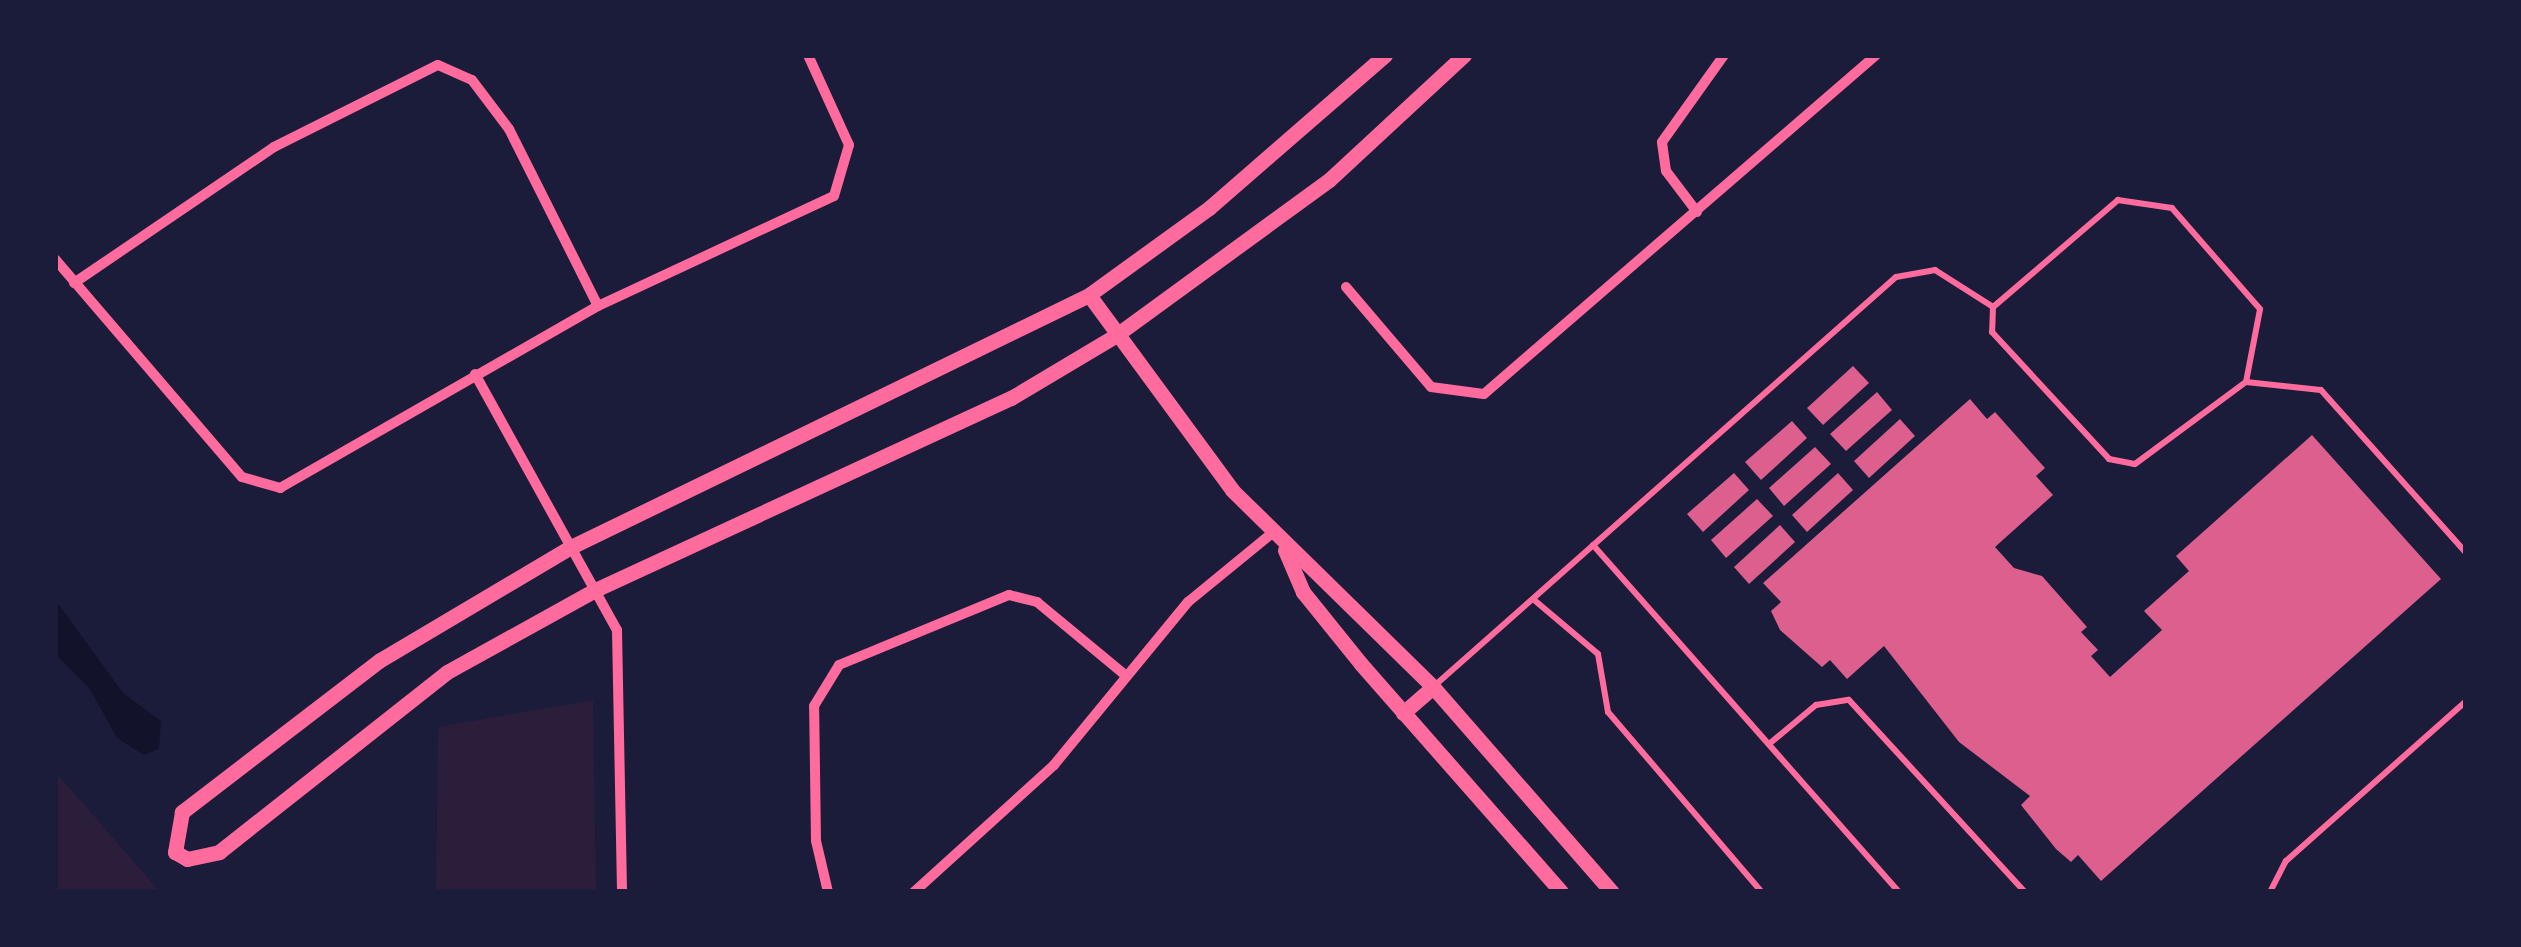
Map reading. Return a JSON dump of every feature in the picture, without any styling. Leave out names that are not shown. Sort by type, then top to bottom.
[{"type":"street","points":[[55,259],[223,456],[267,491],[311,476],[475,374],[598,306],[820,206],[848,174],[846,136],[808,55]]},
{"type":"street","points":[[1386,55],[1209,208],[1088,295],[569,548],[463,606],[257,748],[182,812],[175,852],[187,860],[219,852],[447,672],[596,590],[1012,398],[1115,336],[1329,180],[1464,55]]},
{"type":"street","points":[[1697,212],[1666,172],[1662,142],[1724,55]]},
{"type":"street","points":[[1346,287],[1425,382],[1459,397],[1491,390],[1876,55]]},
{"type":"street","points":[[74,283],[141,230],[343,108],[420,67],[456,70],[509,129],[598,306]]},
{"type":"street","points":[[1088,295],[1115,336],[1271,534],[1286,550],[1325,577],[1433,687],[1612,892]]},
{"type":"street","points":[[475,374],[617,630],[622,892]]},
{"type":"street","points":[[914,892],[1054,765],[1124,674],[1188,602],[1271,534]]},
{"type":"street","points":[[1286,550],[1303,592],[1403,713],[1561,892]]},
{"type":"street","points":[[828,892],[816,840],[821,682],[838,665],[1009,595],[1037,602],[1124,674]]},
{"type":"street","points":[[1403,713],[1433,687]]},
{"type":"lane","points":[[2246,382],[2260,309],[2172,208],[2118,200],[1992,307],[1992,332],[2109,459],[2135,464],[2246,382],[2321,390],[2466,552]]},
{"type":"lane","points":[[1433,687],[1896,277],[1935,270],[1992,307]]},
{"type":"lane","points":[[1593,545],[1899,892]]},
{"type":"lane","points":[[1533,599],[1598,654],[1608,712],[1762,892]]},
{"type":"lane","points":[[1769,744],[1816,705],[1849,700],[2025,892]]},
{"type":"lane","points":[[2270,892],[2286,861],[2466,701]]},
{"type":"shaded area","points":[[55,599],[123,693],[161,721],[159,749],[144,755],[117,738],[90,689],[55,654]]},
{"type":"shaded area","points":[[593,700],[596,892],[436,892],[438,727]]},
{"type":"shaded area","points":[[55,771],[160,892],[55,892]]},
{"type":"building","points":[[1853,366],[1869,383],[1823,425],[1807,408]]},
{"type":"building","points":[[1877,392],[1892,410],[1846,451],[1830,434]]},
{"type":"building","points":[[1970,399],[1987,419],[1995,412],[2045,468],[2036,476],[2053,495],[1995,547],[2014,568],[2042,576],[2087,627],[2081,632],[2098,650],[2091,656],[2110,677],[2162,630],[2144,611],[2189,571],[2176,556],[2312,435],[2441,579],[2101,881],[2078,855],[2071,862],[2056,849],[2021,805],[2030,796],[1959,742],[1884,646],[1847,679],[1830,660],[1822,667],[1780,630],[1771,611],[1781,602],[1763,583]]},
{"type":"building","points":[[1900,419],[1915,436],[1869,478],[1854,461]]},
{"type":"building","points":[[1792,421],[1807,438],[1761,480],[1745,462]]},
{"type":"building","points":[[1815,447],[1831,464],[1784,506],[1769,488]]},
{"type":"building","points":[[1734,473],[1749,490],[1703,532],[1687,514]]},
{"type":"building","points":[[1838,473],[1853,490],[1807,532],[1792,515]]},
{"type":"building","points":[[1757,499],[1773,516],[1726,558],[1711,540]]},
{"type":"building","points":[[1780,525],[1795,542],[1749,584],[1734,567]]}]
